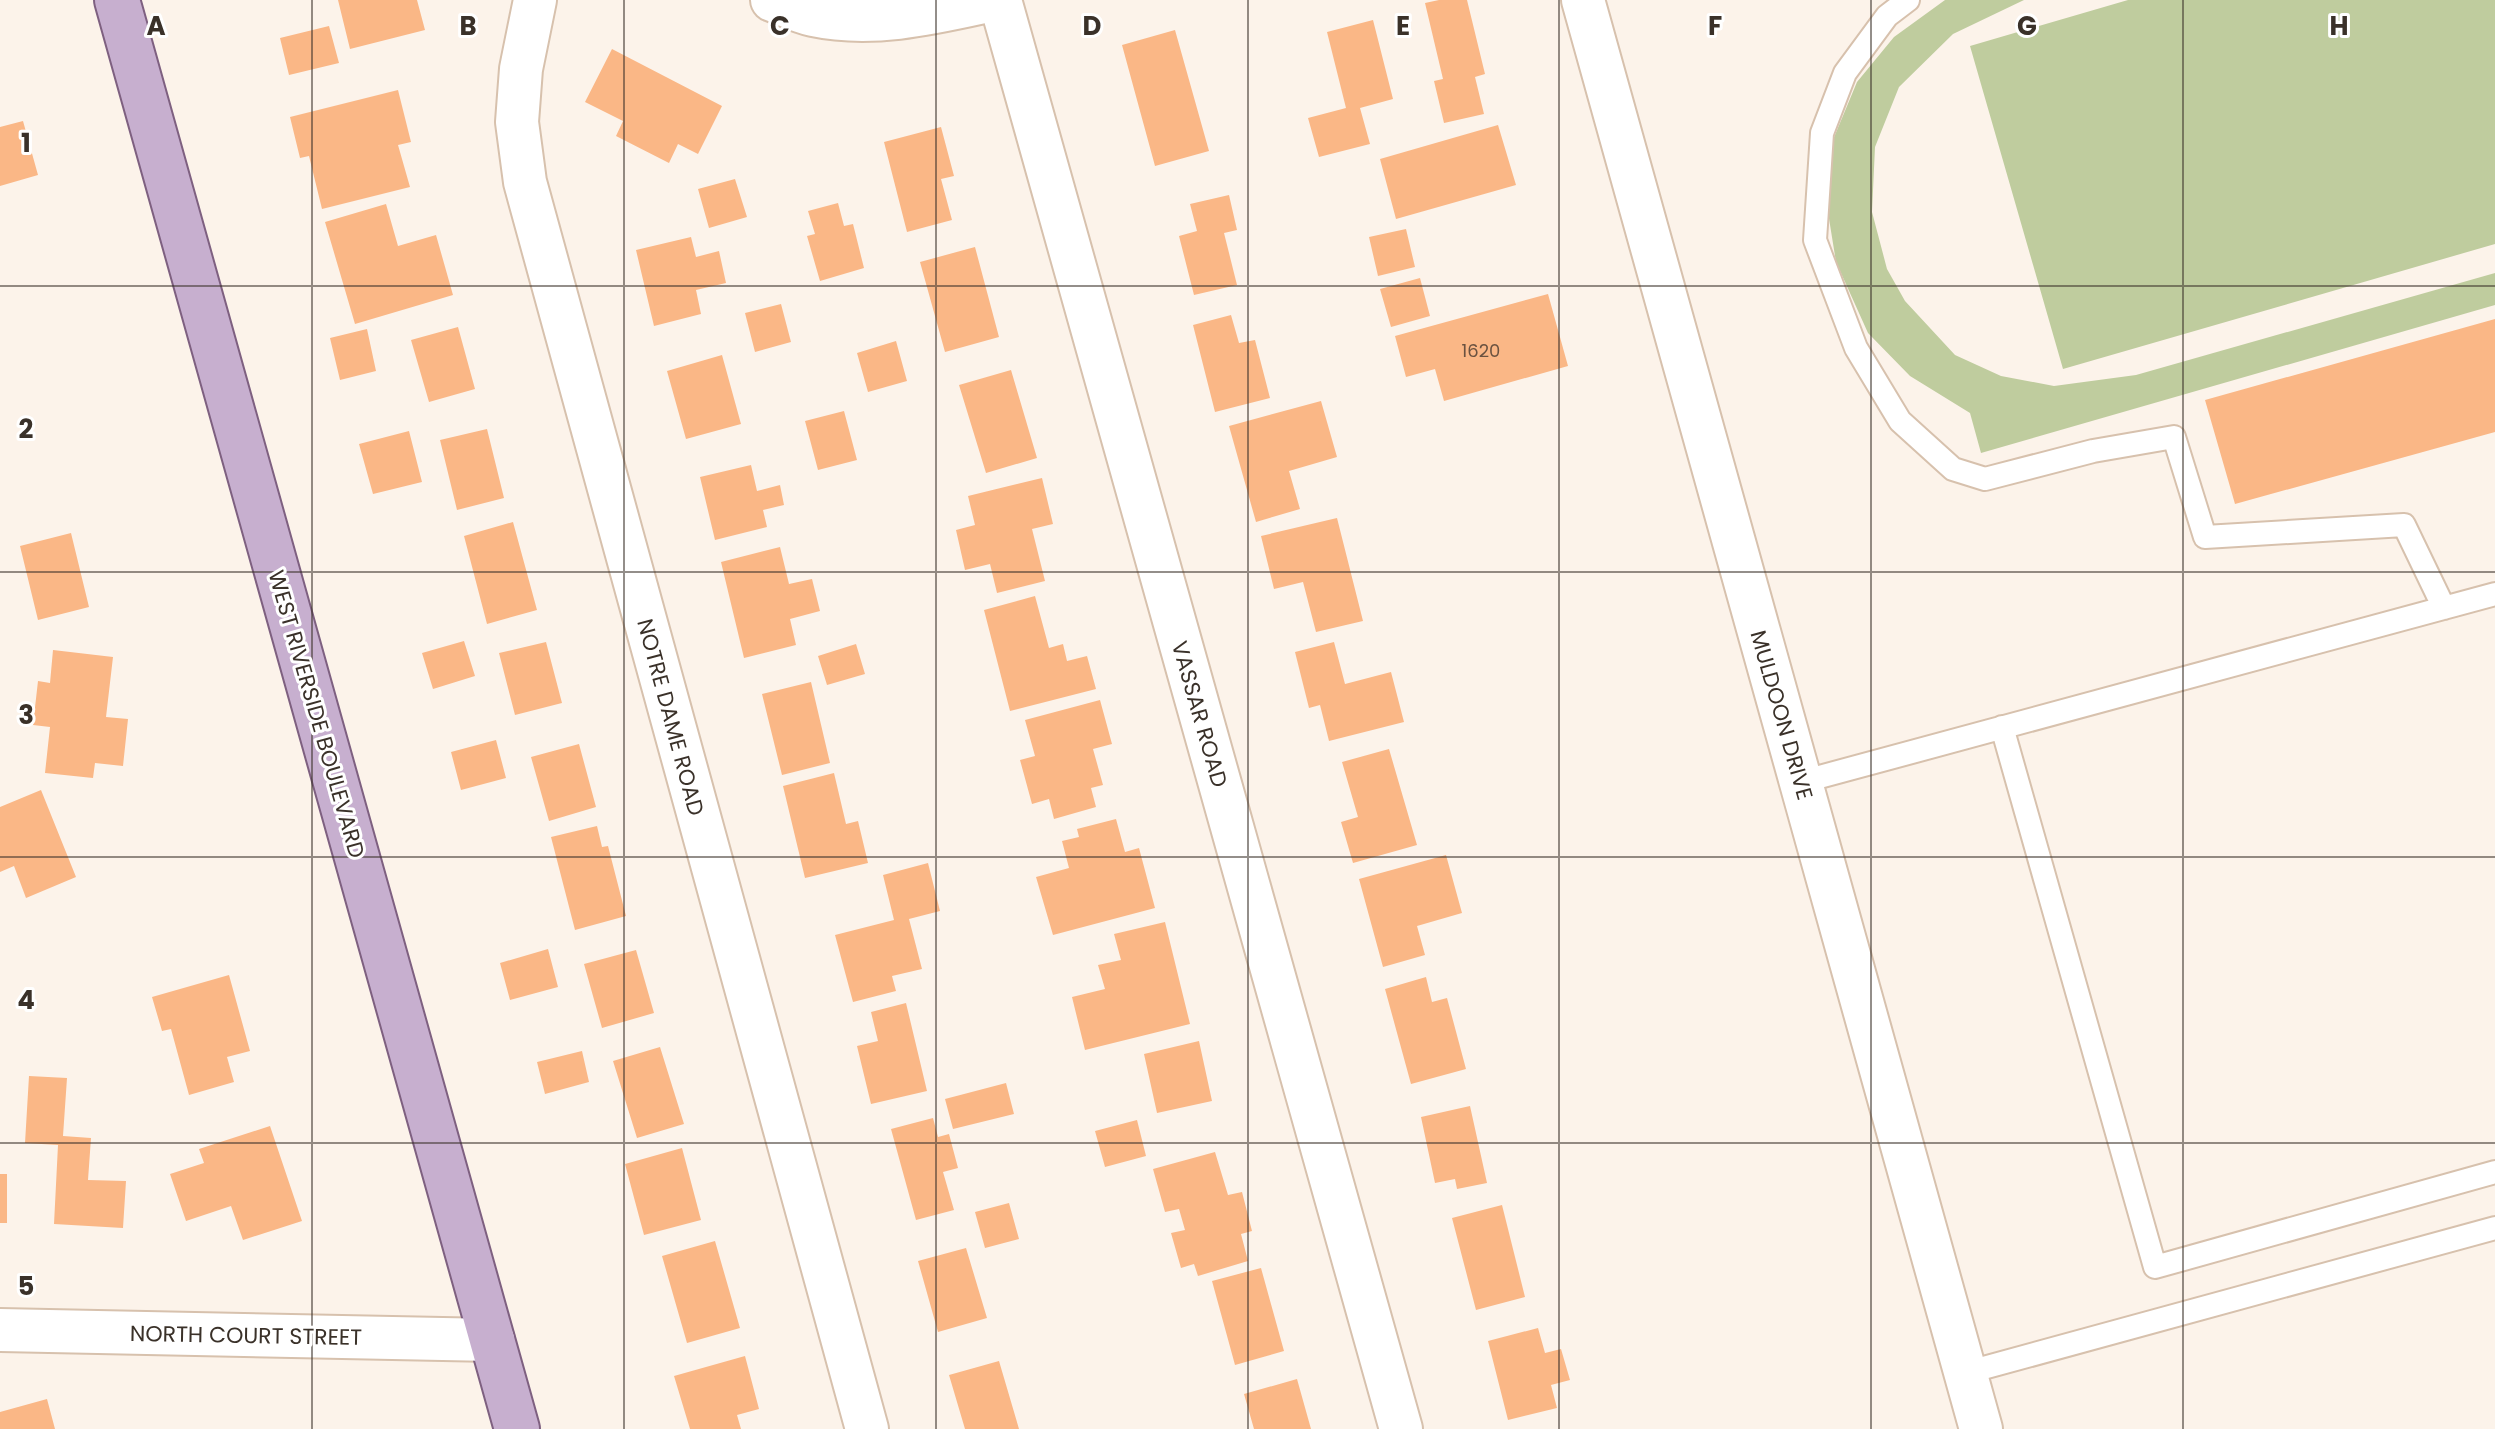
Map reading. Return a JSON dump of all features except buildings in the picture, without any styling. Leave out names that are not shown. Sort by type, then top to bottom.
[{"type":"main road","name":"WEST RIVERSIDE BOULEVARD","points":[[117,0],[517,1429]]},
{"type":"street","name":"NOTRE DAME ROAD","points":[[535,0],[527,28],[517,122],[525,182],[867,1429]]},
{"type":"street","points":[[772,0],[813,15],[872,21],[929,14],[993,0]]},
{"type":"street","name":"VASSAR ROAD","points":[[1000,0],[1401,1429]]},
{"type":"street","name":"MULDOON DRIVE","points":[[1583,0],[1981,1429]]},
{"type":"street","name":"NORTH COURT STREET","points":[[0,1330],[493,1340]]},
{"type":"lane","points":[[1908,0],[1887,16],[1845,73],[1822,133],[1815,240],[1856,348],[1900,421],[1953,469],[1985,479],[2093,451],[2174,437],[2205,537],[2404,525],[2444,608]]},
{"type":"lane","points":[[1801,782],[2495,594]]},
{"type":"lane","points":[[2002,727],[2155,1267],[2495,1172]]},
{"type":"lane","points":[[1965,1373],[2495,1228]]},
{"type":"green space","points":[[1945,0],[2024,0],[1953,34],[1899,87],[1875,147],[1872,212],[1887,269],[1905,301],[1955,355],[2001,376],[2054,386],[2136,375],[2495,273],[2495,305],[1981,453],[1970,413],[1910,376],[1868,333],[1836,262],[1826,200],[1830,147],[1857,82],[1894,37]]},
{"type":"green space","points":[[2128,0],[2495,0],[2495,244],[2063,369],[1970,46]]}]
